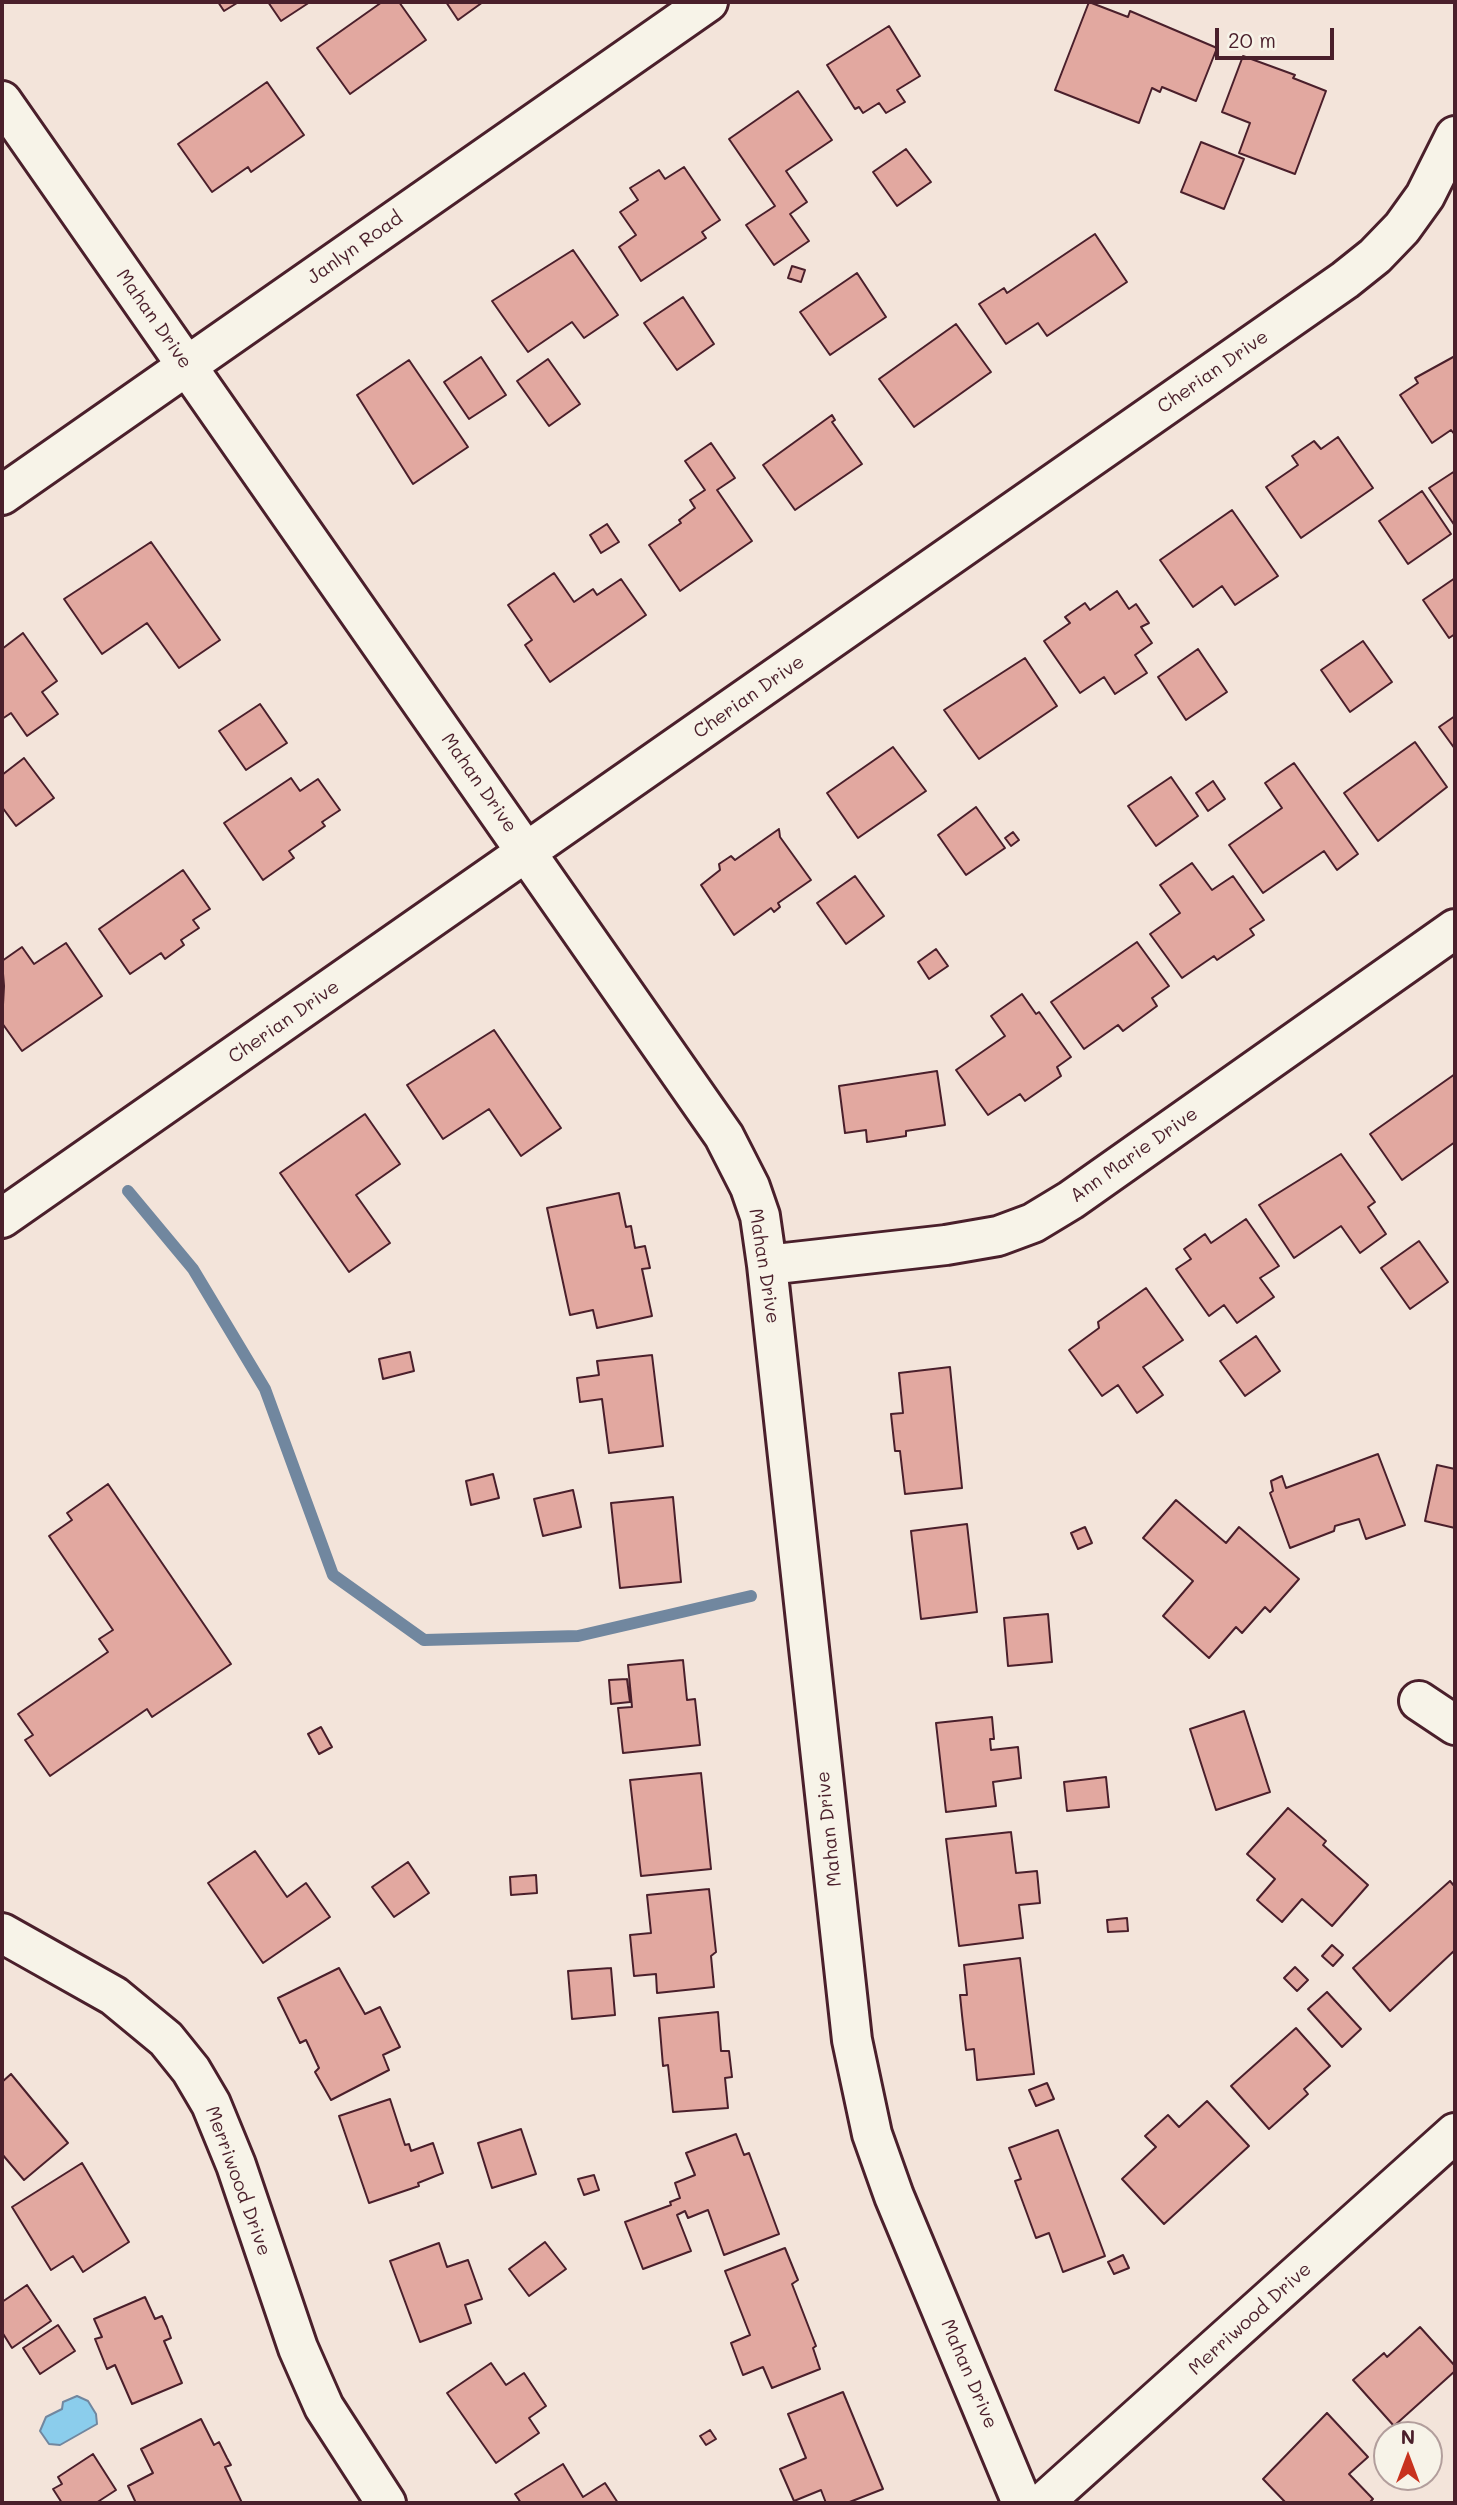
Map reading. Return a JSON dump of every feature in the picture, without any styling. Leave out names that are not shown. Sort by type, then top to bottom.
[{"type":"street","name":"Janlyn Road","points":[[2,495],[708,2]]},
{"type":"street","name":"Mahan Drive","points":[[2,101],[724,1136],[750,1187],[760,1216],[767,1265],[852,2040],[860,2080],[872,2134],[894,2196],[1022,2503]]},
{"type":"street","name":"Cherian Drive","points":[[2,1219],[1345,280],[1375,256],[1402,228],[1425,196],[1455,136]]},
{"type":"street","name":"Ann Marie Drive","points":[[767,1265],[946,1245],[998,1236],[1034,1223],[1071,1200],[1455,929]]},
{"type":"street","points":[[1419,1701],[1455,1725]]},
{"type":"street","name":"Merriwood Drive","points":[[2,1933],[114,1996],[166,2039],[191,2070],[211,2104],[236,2165],[298,2348],[324,2407],[386,2503]]},
{"type":"street","name":"Merriwood Drive","points":[[1043,2503],[1455,2133]]},
{"type":"water","points":[[77,2396],[88,2401],[96,2414],[97,2424],[60,2445],[49,2444],[40,2431],[46,2417],[62,2409],[63,2402]]},
{"type":"building","points":[[218,2],[236,2],[237,3],[224,11]]},
{"type":"building","points":[[268,2],[310,2],[281,21]]},
{"type":"building","points":[[382,2],[399,2],[426,40],[350,94],[317,48]]},
{"type":"building","points":[[446,2],[483,2],[458,20]]},
{"type":"building","points":[[1089,2],[1128,17],[1130,11],[1217,48],[1196,101],[1162,87],[1160,92],[1152,88],[1139,123],[1055,90]]},
{"type":"building","points":[[889,26],[920,76],[897,90],[905,102],[886,113],[879,103],[863,113],[859,107],[855,109],[827,65]]},
{"type":"building","points":[[1243,56],[1295,75],[1293,78],[1326,91],[1295,174],[1239,153],[1250,123],[1222,112]]},
{"type":"building","points":[[267,82],[304,135],[251,172],[248,167],[212,192],[178,144]]},
{"type":"building","points":[[798,91],[832,140],[786,171],[807,202],[790,214],[809,241],[774,265],[746,225],[775,206],[729,139]]},
{"type":"building","points":[[1201,142],[1244,159],[1224,209],[1181,192]]},
{"type":"building","points":[[906,149],[931,182],[897,206],[873,172]]},
{"type":"building","points":[[684,167],[720,220],[702,232],[706,238],[641,281],[619,247],[636,235],[620,212],[638,200],[630,188],[659,170],[665,179]]},
{"type":"building","points":[[1095,234],[1127,282],[1047,336],[1038,323],[1006,344],[979,304],[1004,288],[1007,293]]},
{"type":"building","points":[[573,250],[618,315],[584,338],[572,322],[528,352],[492,301]]},
{"type":"building","points":[[792,266],[805,270],[801,282],[788,278]]},
{"type":"building","points":[[857,273],[886,317],[830,355],[800,312]]},
{"type":"building","points":[[683,297],[714,344],[677,370],[644,323]]},
{"type":"building","points":[[956,324],[991,372],[914,427],[879,379]]},
{"type":"building","points":[[1455,356],[1455,435],[1451,430],[1432,443],[1400,395],[1418,383],[1415,378]]},
{"type":"building","points":[[481,357],[506,395],[469,419],[444,382]]},
{"type":"building","points":[[548,359],[580,404],[549,426],[517,381]]},
{"type":"building","points":[[409,360],[468,447],[413,484],[357,395]]},
{"type":"building","points":[[832,415],[835,420],[832,422],[862,464],[795,510],[763,465]]},
{"type":"building","points":[[1338,437],[1373,488],[1301,538],[1266,487],[1298,465],[1292,456],[1314,441],[1321,449]]},
{"type":"building","points":[[711,443],[735,478],[717,490],[752,541],[680,591],[649,545],[681,523],[679,520],[695,508],[690,500],[705,490],[685,461]]},
{"type":"building","points":[[1455,471],[1455,526],[1429,488]]},
{"type":"building","points":[[1422,491],[1451,534],[1408,564],[1379,521]]},
{"type":"building","points":[[1232,510],[1278,576],[1235,605],[1222,586],[1193,607],[1160,560]]},
{"type":"building","points":[[607,524],[619,542],[601,553],[590,535]]},
{"type":"building","points":[[151,542],[220,640],[179,668],[147,623],[102,654],[64,599]]},
{"type":"building","points":[[554,573],[574,602],[593,589],[597,595],[621,579],[646,615],[550,682],[525,645],[532,640],[508,605]]},
{"type":"building","points":[[1455,578],[1455,634],[1449,638],[1423,600]]},
{"type":"building","points":[[1117,591],[1129,609],[1136,604],[1149,623],[1141,627],[1152,643],[1135,655],[1147,673],[1115,694],[1104,677],[1080,693],[1044,641],[1070,623],[1065,617],[1085,603],[1090,610]]},
{"type":"building","points":[[23,633],[57,681],[42,692],[58,714],[27,736],[11,713],[2,719],[2,649]]},
{"type":"building","points":[[1363,641],[1392,682],[1350,712],[1321,670]]},
{"type":"building","points":[[1198,649],[1227,692],[1186,720],[1158,677]]},
{"type":"building","points":[[1025,658],[1057,706],[979,759],[944,710]]},
{"type":"building","points":[[260,704],[287,743],[246,770],[219,731]]},
{"type":"building","points":[[1455,716],[1455,749],[1439,727]]},
{"type":"building","points":[[1415,742],[1447,787],[1378,841],[1344,793]]},
{"type":"building","points":[[893,747],[926,791],[858,838],[827,793]]},
{"type":"building","points":[[24,758],[54,798],[16,826],[2,807],[2,775]]},
{"type":"building","points":[[1294,763],[1358,854],[1337,870],[1324,851],[1263,893],[1229,845],[1282,808],[1265,783]]},
{"type":"building","points":[[1171,777],[1198,816],[1156,846],[1128,806]]},
{"type":"building","points":[[291,778],[300,791],[318,779],[340,810],[322,822],[325,826],[289,851],[294,858],[263,880],[224,823]]},
{"type":"building","points":[[1213,781],[1225,799],[1208,811],[1196,793]]},
{"type":"building","points":[[976,807],[1005,848],[966,875],[938,835]]},
{"type":"building","points":[[779,829],[780,837],[811,880],[778,903],[780,907],[774,912],[771,908],[734,935],[701,885],[720,870],[719,864],[731,856],[735,860]]},
{"type":"building","points":[[1013,832],[1019,840],[1011,846],[1005,838]]},
{"type":"building","points":[[1192,863],[1212,890],[1233,876],[1264,920],[1250,929],[1254,935],[1217,960],[1214,956],[1182,978],[1150,934],[1180,913],[1160,885]]},
{"type":"building","points":[[183,870],[210,909],[193,920],[199,928],[181,940],[184,945],[165,959],[161,953],[130,974],[99,929]]},
{"type":"building","points":[[855,876],[884,916],[846,944],[817,903]]},
{"type":"building","points":[[1137,942],[1169,986],[1152,998],[1157,1006],[1123,1031],[1118,1025],[1084,1049],[1051,1002]]},
{"type":"building","points":[[66,943],[102,996],[22,1051],[2,1023],[2,961],[22,947],[34,964]]},
{"type":"building","points":[[936,949],[948,966],[929,979],[918,962]]},
{"type":"building","points":[[1022,994],[1036,1014],[1039,1012],[1071,1057],[1057,1067],[1061,1076],[1025,1101],[1020,1094],[988,1115],[956,1070],[1005,1036],[991,1016]]},
{"type":"building","points":[[494,1030],[561,1128],[521,1156],[489,1109],[443,1139],[407,1085]]},
{"type":"building","points":[[937,1071],[945,1125],[906,1131],[906,1136],[867,1142],[866,1130],[845,1133],[839,1086]]},
{"type":"building","points":[[1455,1074],[1455,1142],[1402,1180],[1370,1134]]},
{"type":"building","points":[[365,1114],[400,1164],[356,1195],[390,1243],[349,1272],[280,1173]]},
{"type":"building","points":[[1341,1154],[1375,1202],[1368,1207],[1386,1234],[1360,1253],[1341,1226],[1294,1258],[1259,1205]]},
{"type":"building","points":[[619,1193],[626,1227],[631,1226],[635,1248],[645,1246],[650,1268],[642,1269],[652,1316],[597,1328],[593,1310],[570,1315],[547,1208]]},
{"type":"building","points":[[1246,1219],[1279,1266],[1260,1278],[1274,1297],[1237,1323],[1224,1305],[1209,1316],[1176,1269],[1191,1259],[1184,1249],[1205,1234],[1211,1243]]},
{"type":"building","points":[[1419,1241],[1448,1282],[1410,1309],[1381,1268]]},
{"type":"building","points":[[1146,1288],[1183,1340],[1143,1367],[1163,1395],[1137,1413],[1118,1385],[1102,1396],[1069,1350],[1099,1328],[1098,1322]]},
{"type":"building","points":[[1256,1336],[1280,1371],[1245,1396],[1220,1361]]},
{"type":"building","points":[[410,1352],[414,1371],[383,1379],[379,1359]]},
{"type":"building","points":[[652,1355],[663,1446],[609,1453],[602,1399],[580,1402],[577,1378],[599,1375],[597,1361]]},
{"type":"building","points":[[950,1367],[962,1488],[905,1494],[900,1451],[895,1451],[891,1414],[903,1413],[899,1373]]},
{"type":"building","points":[[1378,1454],[1405,1525],[1366,1539],[1359,1519],[1335,1526],[1334,1531],[1290,1548],[1270,1493],[1273,1491],[1271,1481],[1282,1476],[1286,1488]]},
{"type":"building","points":[[1437,1465],[1455,1469],[1455,1528],[1425,1521]]},
{"type":"building","points":[[493,1474],[499,1498],[471,1505],[466,1481]]},
{"type":"building","points":[[108,1484],[231,1664],[152,1717],[147,1709],[50,1776],[25,1740],[33,1735],[18,1714],[108,1652],[99,1639],[113,1630],[49,1536],[72,1520],[67,1513]]},
{"type":"building","points":[[573,1490],[581,1527],[543,1536],[534,1499]]},
{"type":"building","points":[[673,1497],[681,1582],[620,1588],[611,1503]]},
{"type":"building","points":[[1176,1500],[1226,1543],[1239,1527],[1299,1579],[1270,1612],[1265,1607],[1242,1633],[1236,1627],[1209,1658],[1163,1616],[1193,1581],[1143,1538]]},
{"type":"building","points":[[967,1524],[977,1612],[921,1619],[911,1531]]},
{"type":"building","points":[[1085,1527],[1092,1543],[1078,1549],[1071,1533]]},
{"type":"building","points":[[1048,1614],[1052,1662],[1008,1666],[1004,1618]]},
{"type":"building","points":[[683,1660],[687,1700],[695,1699],[700,1745],[623,1753],[618,1708],[632,1707],[628,1665]]},
{"type":"building","points":[[627,1679],[630,1702],[611,1704],[609,1680]]},
{"type":"building","points":[[1244,1711],[1270,1792],[1216,1810],[1190,1729]]},
{"type":"building","points":[[992,1717],[994,1739],[990,1739],[991,1750],[1018,1747],[1021,1778],[993,1782],[996,1806],[946,1812],[936,1723]]},
{"type":"building","points":[[321,1727],[332,1747],[319,1754],[308,1734]]},
{"type":"building","points":[[701,1773],[711,1869],[641,1876],[630,1780]]},
{"type":"building","points":[[1106,1777],[1109,1807],[1067,1811],[1064,1782]]},
{"type":"building","points":[[1288,1808],[1326,1841],[1323,1845],[1368,1885],[1332,1926],[1302,1899],[1282,1922],[1257,1900],[1275,1879],[1247,1854]]},
{"type":"building","points":[[1011,1832],[1016,1873],[1037,1871],[1040,1903],[1019,1905],[1023,1938],[959,1946],[946,1839]]},
{"type":"building","points":[[255,1851],[287,1897],[306,1883],[330,1917],[263,1963],[208,1883]]},
{"type":"building","points":[[408,1862],[429,1893],[394,1917],[372,1887]]},
{"type":"building","points":[[536,1875],[537,1893],[511,1895],[510,1877]]},
{"type":"building","points":[[1450,1881],[1455,1887],[1455,1950],[1390,2011],[1353,1968]]},
{"type":"building","points":[[709,1889],[716,1952],[711,1956],[714,1987],[657,1993],[656,1974],[634,1976],[630,1935],[651,1933],[647,1895]]},
{"type":"building","points":[[1127,1918],[1128,1931],[1108,1932],[1107,1920]]},
{"type":"building","points":[[1332,1945],[1343,1955],[1333,1966],[1322,1956]]},
{"type":"building","points":[[1020,1958],[1034,2074],[977,2080],[974,2049],[966,2050],[962,2015],[960,1995],[967,1995],[964,1965]]},
{"type":"building","points":[[1295,1967],[1308,1980],[1297,1991],[1284,1978]]},
{"type":"building","points":[[339,1968],[365,2014],[380,2007],[400,2047],[383,2055],[389,2070],[331,2100],[315,2072],[319,2068],[306,2040],[300,2043],[278,1998]]},
{"type":"building","points":[[611,1968],[615,2015],[572,2019],[568,1971]]},
{"type":"building","points":[[1327,1992],[1361,2029],[1342,2047],[1308,2009]]},
{"type":"building","points":[[718,2012],[721,2051],[729,2051],[732,2077],[725,2078],[728,2108],[673,2112],[668,2065],[663,2066],[659,2018]]},
{"type":"building","points":[[1296,2028],[1330,2066],[1304,2089],[1308,2094],[1269,2129],[1231,2086]]},
{"type":"building","points":[[11,2074],[68,2143],[24,2180],[2,2154],[2,2082]]},
{"type":"building","points":[[1047,2083],[1054,2099],[1036,2106],[1029,2090]]},
{"type":"building","points":[[390,2099],[405,2145],[409,2144],[411,2151],[433,2143],[443,2173],[418,2183],[419,2186],[369,2203],[339,2116]]},
{"type":"building","points":[[1207,2101],[1249,2146],[1164,2224],[1122,2179],[1156,2147],[1145,2136],[1168,2115],[1179,2127]]},
{"type":"building","points":[[521,2129],[536,2174],[492,2188],[478,2143]]},
{"type":"building","points":[[1058,2130],[1105,2256],[1063,2272],[1049,2233],[1036,2238],[1015,2181],[1021,2179],[1009,2148]]},
{"type":"building","points":[[736,2134],[744,2155],[749,2153],[779,2234],[724,2255],[708,2210],[688,2218],[685,2211],[677,2215],[691,2251],[643,2269],[625,2222],[671,2205],[670,2202],[680,2198],[675,2183],[695,2175],[686,2153]]},
{"type":"building","points":[[82,2163],[129,2242],[83,2272],[73,2256],[51,2270],[12,2207]]},
{"type":"building","points":[[594,2175],[599,2190],[584,2195],[578,2179]]},
{"type":"building","points":[[545,2242],[566,2269],[529,2296],[509,2269]]},
{"type":"building","points":[[439,2243],[447,2267],[468,2260],[482,2299],[465,2305],[471,2323],[420,2342],[390,2261]]},
{"type":"building","points":[[785,2248],[798,2280],[792,2284],[816,2346],[813,2348],[820,2369],[772,2388],[763,2367],[743,2375],[731,2343],[750,2335],[725,2271]]},
{"type":"building","points":[[1123,2255],[1129,2268],[1114,2274],[1108,2262]]},
{"type":"building","points":[[27,2285],[51,2321],[12,2348],[2,2332],[2,2302]]},
{"type":"building","points":[[145,2297],[155,2319],[162,2316],[167,2327],[171,2338],[164,2341],[182,2383],[132,2404],[115,2365],[107,2369],[95,2339],[102,2337],[94,2319]]},
{"type":"building","points":[[58,2325],[75,2351],[40,2374],[23,2348]]},
{"type":"building","points":[[1420,2327],[1455,2366],[1455,2371],[1400,2421],[1390,2421],[1353,2380],[1384,2353],[1387,2357]]},
{"type":"building","points":[[491,2363],[506,2385],[524,2373],[546,2406],[529,2418],[539,2433],[496,2463],[447,2393]]},
{"type":"building","points":[[843,2392],[883,2489],[847,2503],[826,2503],[821,2490],[794,2501],[780,2469],[806,2458],[788,2414]]},
{"type":"building","points":[[1327,2413],[1368,2457],[1349,2474],[1373,2499],[1369,2503],[1286,2503],[1263,2479]]},
{"type":"building","points":[[201,2419],[214,2445],[219,2442],[231,2465],[225,2467],[242,2503],[136,2503],[128,2486],[153,2473],[141,2449]]},
{"type":"building","points":[[710,2430],[716,2439],[706,2445],[700,2436]]},
{"type":"building","points":[[93,2454],[116,2490],[96,2503],[62,2503],[53,2489],[62,2484],[58,2477]]},
{"type":"building","points":[[563,2464],[583,2497],[605,2483],[618,2503],[521,2503],[515,2494]]},
{"type":"waterway","points":[[128,1191],[193,1269],[265,1389],[333,1575],[424,1640],[578,1636],[751,1596]]}]
